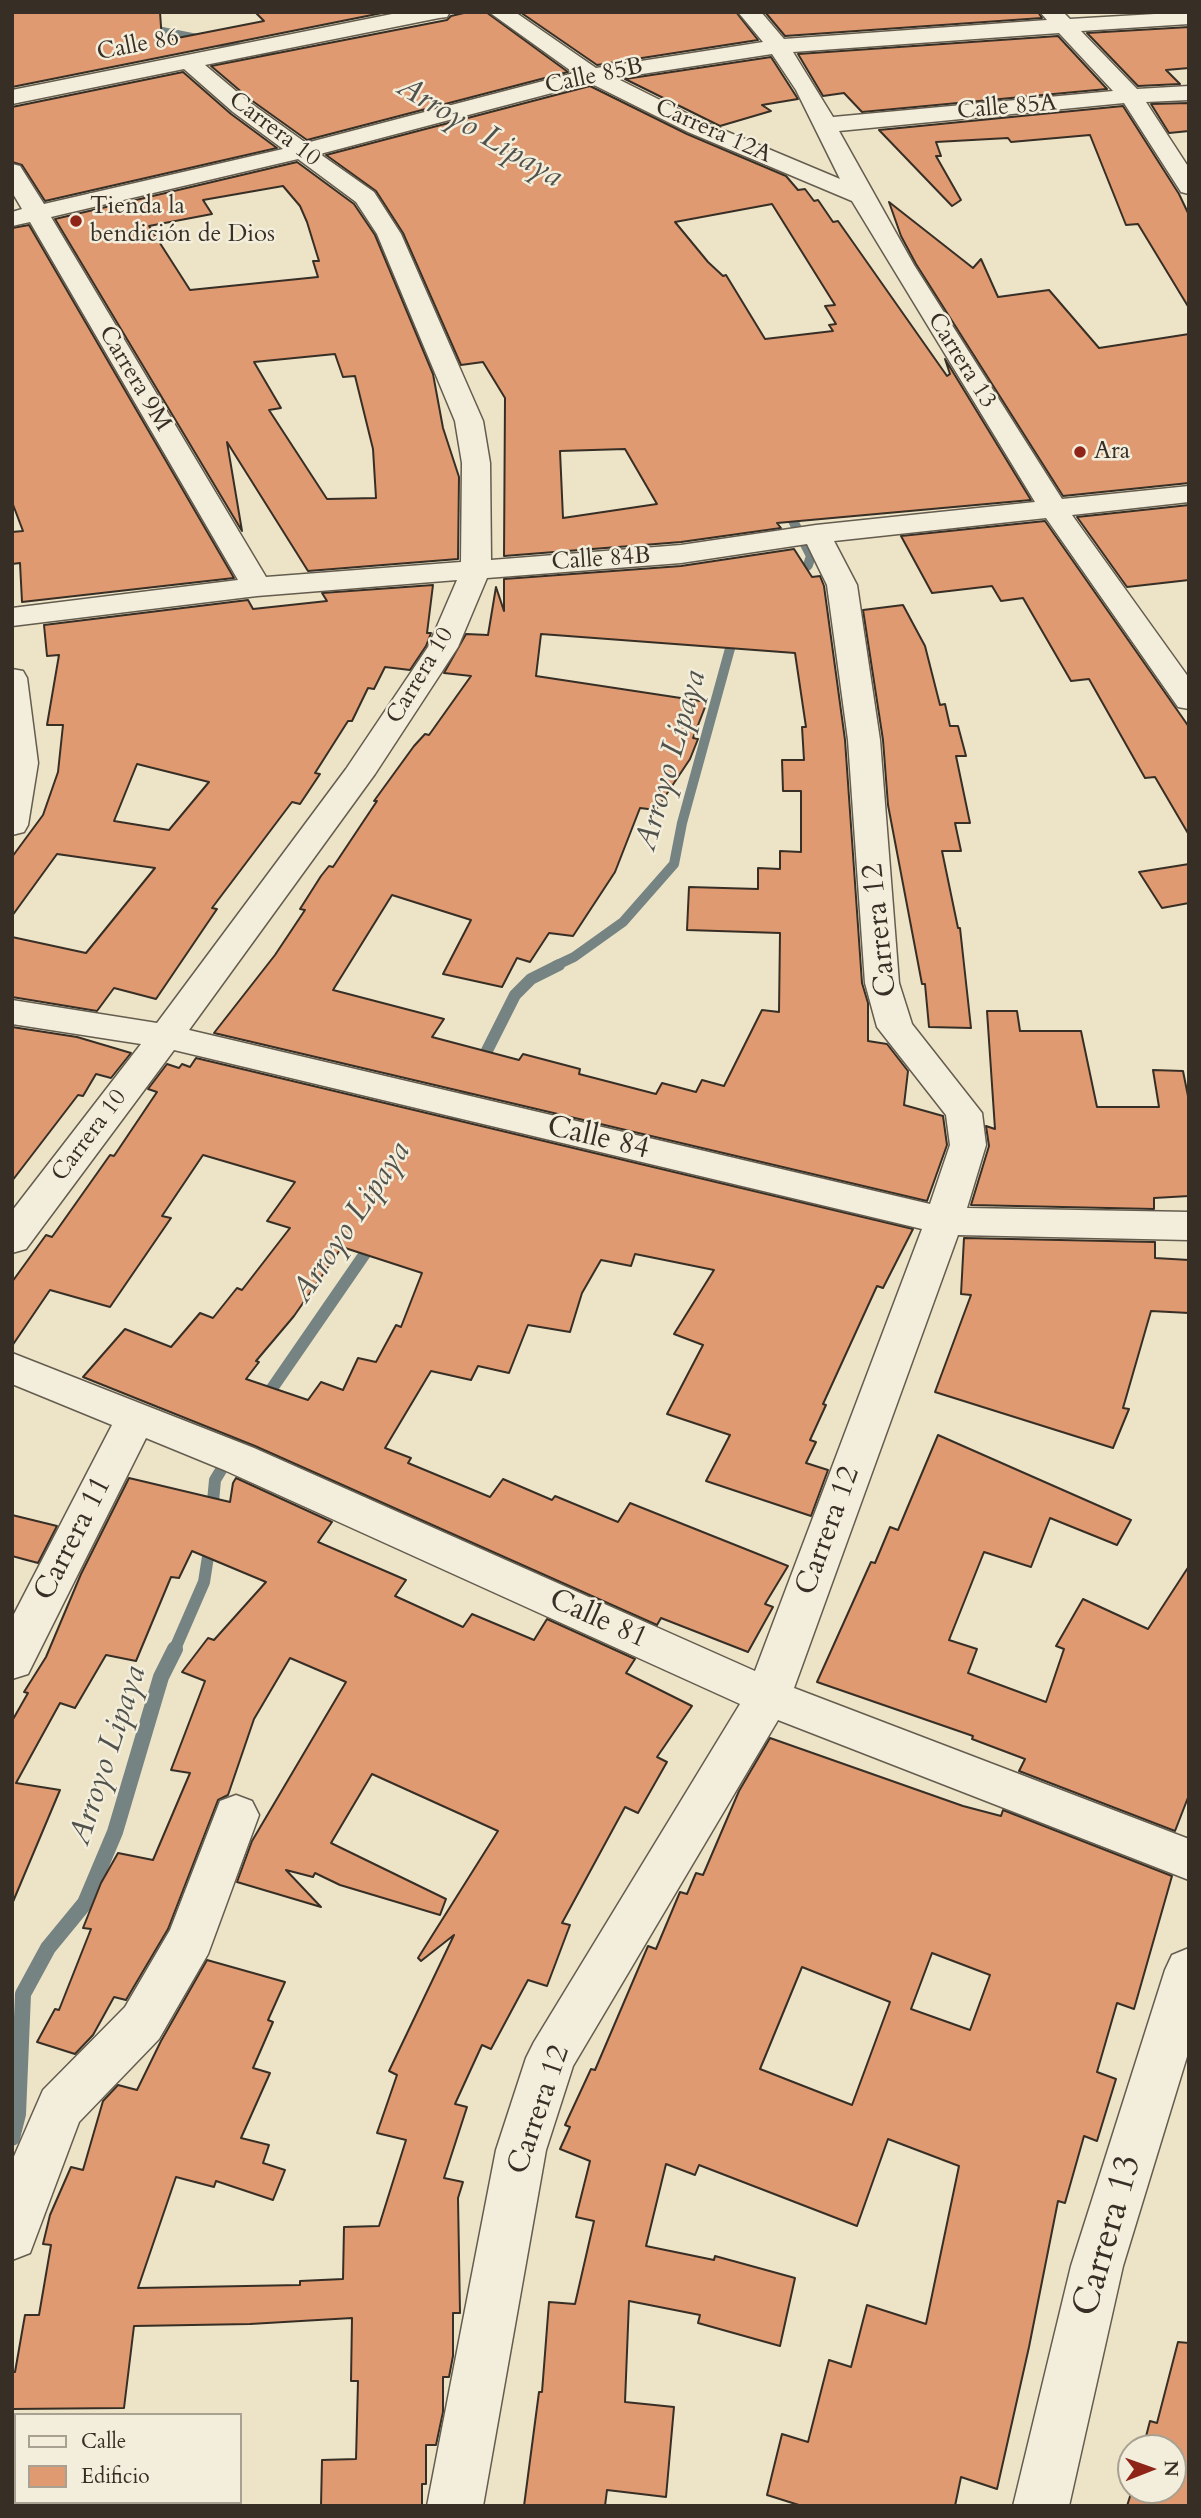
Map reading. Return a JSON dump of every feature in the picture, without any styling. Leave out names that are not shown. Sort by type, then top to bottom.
[{"type":"street","name":"Calle 86","points":[[12,97],[190,63],[246,48],[439,12]]},
{"type":"street","name":"Carrera 12A","points":[[500,12],[592,75],[696,127],[861,196]]},
{"type":"street","name":"Carrera 13","points":[[749,12],[778,46],[807,90],[861,196],[901,265],[1053,508],[1189,700]]},
{"type":"street","name":"Calle 85B","points":[[24,216],[303,151],[592,75],[778,46],[1056,18],[1189,18]]},
{"type":"street","points":[[1056,18],[1131,96],[1189,187]]},
{"type":"street","name":"Carrera 10","points":[[12,1239],[359,774],[443,647],[476,570],[476,463],[469,421],[389,234],[365,197],[241,107],[190,63]]},
{"type":"street","name":"Calle 85A","points":[[826,125],[1131,96],[1189,93]]},
{"type":"street","name":"Carrera 9M","points":[[12,171],[24,216],[257,587]]},
{"type":"street","name":"Calle 84B","points":[[12,617],[257,587],[681,554],[806,535],[1189,495]]},
{"type":"street","name":"Carrera 12","points":[[455,2506],[521,2150],[551,2058],[768,1697],[944,1221],[968,1145],[964,1113],[895,1027],[881,983],[864,740],[842,585],[806,535]]},
{"type":"street","points":[[12,678],[22,763],[12,825]]},
{"type":"street","name":"Calle 84","points":[[12,1012],[166,1036],[944,1221],[1189,1226]]},
{"type":"street","name":"Calle 81","points":[[12,1368],[228,1455],[768,1697],[1189,1860]]},
{"type":"street","name":"Carrera 11","points":[[12,1661],[136,1417]]},
{"type":"street","points":[[12,2235],[34,2169],[61,2106],[142,2023],[191,1939],[236,1815]]},
{"type":"street","name":"Carrera 13","points":[[1041,2506],[1097,2266],[1189,1970]]},
{"type":"building","points":[[12,12],[160,12],[162,41],[264,21],[255,12],[387,12],[12,87]]},
{"type":"building","points":[[486,12],[568,72],[307,140],[251,100],[211,66],[447,20],[451,16]]},
{"type":"building","points":[[520,12],[736,12],[758,40],[597,65]]},
{"type":"building","points":[[765,12],[1038,12],[1042,18],[785,36]]},
{"type":"building","points":[[1189,27],[1189,68],[1166,70],[1180,84],[1138,86],[1087,33]]},
{"type":"building","points":[[1058,36],[1107,89],[862,112],[844,93],[823,96],[798,54]]},
{"type":"building","points":[[771,57],[798,99],[762,105],[771,111],[720,126],[625,79]]},
{"type":"building","points":[[183,72],[231,114],[277,148],[45,201],[22,165],[12,162],[12,107]]},
{"type":"building","points":[[590,86],[687,134],[786,176],[798,190],[805,189],[814,201],[818,200],[833,222],[838,221],[947,376],[950,374],[945,359],[1031,500],[777,523],[781,528],[681,542],[504,556],[505,398],[483,362],[461,365],[403,233],[376,191],[326,155]],"holes":[[[772,204],[835,305],[825,306],[836,324],[829,325],[833,331],[765,339],[726,275],[723,276],[708,262],[675,222]],[[625,449],[657,504],[563,518],[560,451]]]},
{"type":"building","points":[[1189,103],[1189,131],[1169,133],[1151,104]]},
{"type":"building","points":[[1123,106],[1179,194],[1189,215],[1189,308],[1138,224],[1126,225],[1090,135],[1011,142],[1008,138],[936,142],[941,156],[936,156],[961,200],[952,206],[879,130]]},
{"type":"building","points":[[297,162],[354,204],[375,235],[433,374],[443,428],[459,477],[458,559],[308,571],[227,442],[242,531],[55,219]],"holes":[[[283,186],[300,206],[307,222],[319,261],[313,261],[318,277],[190,290],[149,226],[212,214],[203,200]],[[335,354],[343,377],[355,376],[373,449],[376,498],[327,499],[269,410],[281,408],[254,362]]]},
{"type":"building","points":[[889,202],[973,268],[981,259],[998,297],[1049,290],[1099,348],[1189,334],[1189,483],[1063,496],[916,264],[901,236]]},
{"type":"building","points":[[29,225],[234,578],[22,602],[20,563],[12,564],[12,532],[23,531],[12,502],[12,228]]},
{"type":"building","points":[[1189,505],[1189,580],[1127,587],[1077,517]]},
{"type":"building","points":[[1045,521],[1189,727],[1189,835],[1155,777],[1145,778],[1089,679],[1071,681],[1023,598],[1001,601],[992,586],[932,593],[901,536]]},
{"type":"building","points":[[794,549],[812,577],[820,576],[824,586],[845,740],[862,983],[868,1003],[868,1041],[887,1044],[908,1071],[904,1105],[943,1116],[947,1145],[927,1201],[214,1033],[275,955],[305,910],[300,909],[321,876],[329,866],[333,867],[377,801],[374,801],[414,746],[425,734],[429,735],[471,676],[444,673],[466,634],[488,635],[496,587],[504,611],[504,579],[681,566]],"holes":[[[541,634],[795,653],[806,727],[802,727],[804,760],[782,760],[783,791],[801,791],[801,852],[780,851],[780,869],[758,868],[758,889],[689,887],[687,930],[780,933],[779,1012],[762,1010],[724,1086],[702,1080],[696,1092],[662,1083],[656,1094],[579,1074],[580,1069],[523,1054],[519,1060],[432,1037],[444,1019],[333,990],[392,895],[471,920],[443,974],[502,987],[517,958],[530,962],[549,933],[573,936],[615,872],[640,808],[656,810],[690,759],[698,739],[693,738],[707,702],[536,676]]]},
{"type":"building","points":[[433,585],[427,633],[431,633],[426,646],[410,670],[385,667],[374,689],[368,688],[352,721],[348,721],[315,773],[320,774],[300,804],[292,802],[212,908],[217,909],[156,999],[114,988],[97,1011],[12,997],[12,937],[86,953],[155,868],[57,854],[12,916],[12,857],[43,815],[58,772],[63,725],[47,725],[59,655],[47,656],[44,625],[248,600],[253,609],[327,601],[322,593]],"holes":[[[137,764],[209,782],[169,830],[114,821]]]},
{"type":"building","points":[[903,605],[925,646],[940,705],[945,704],[950,726],[958,726],[966,756],[956,756],[970,823],[955,823],[961,851],[942,851],[960,928],[971,1028],[929,1027],[925,984],[922,984],[888,805],[883,740],[863,610]]},
{"type":"building","points":[[1189,864],[1189,903],[1162,908],[1139,872]]},
{"type":"building","points":[[987,1011],[1017,1011],[1020,1031],[1081,1031],[1097,1107],[1159,1107],[1153,1070],[1183,1071],[1189,1101],[1189,1196],[1154,1198],[1154,1209],[971,1205],[989,1146],[986,1126],[995,1129]]},
{"type":"building","points":[[12,1027],[77,1037],[131,1053],[111,1078],[96,1074],[83,1096],[78,1095],[12,1181]]},
{"type":"building","points":[[196,1058],[913,1229],[883,1288],[877,1286],[823,1404],[826,1405],[810,1440],[816,1442],[806,1463],[828,1470],[811,1516],[706,1481],[730,1435],[667,1414],[703,1345],[674,1334],[714,1270],[635,1254],[631,1266],[601,1260],[582,1293],[570,1332],[528,1325],[509,1373],[478,1366],[471,1380],[431,1371],[385,1448],[411,1458],[408,1463],[490,1497],[503,1479],[552,1500],[555,1496],[618,1522],[630,1503],[788,1566],[765,1604],[773,1607],[748,1652],[661,1618],[657,1625],[255,1446],[83,1377],[125,1329],[171,1347],[200,1313],[213,1318],[237,1288],[242,1290],[290,1228],[267,1221],[295,1182],[203,1155],[162,1216],[171,1218],[110,1307],[50,1290],[12,1346],[12,1282],[46,1235],[52,1237],[110,1155],[114,1156],[157,1092],[148,1089],[167,1064],[179,1068],[182,1064],[190,1067]],"holes":[[[342,1247],[422,1273],[401,1327],[396,1325],[376,1362],[358,1358],[343,1390],[321,1382],[308,1400],[246,1379],[259,1362],[256,1361],[294,1316]]]},
{"type":"building","points":[[964,1238],[1155,1242],[1155,1258],[1189,1260],[1189,1313],[1151,1311],[1123,1408],[1129,1409],[1113,1448],[935,1392],[971,1295],[961,1294]]},
{"type":"building","points":[[938,1435],[1131,1520],[1117,1545],[1050,1518],[1031,1567],[984,1552],[949,1640],[977,1649],[968,1673],[1046,1702],[1064,1649],[1056,1646],[1083,1599],[1148,1629],[1189,1566],[1189,1795],[1175,1831],[1019,1771],[1025,1759],[972,1739],[973,1736],[817,1682],[871,1562],[875,1563],[890,1527],[898,1530]]},
{"type":"building","points":[[129,1478],[230,1502],[236,1478],[332,1522],[318,1542],[406,1580],[395,1596],[463,1627],[472,1614],[534,1640],[547,1619],[635,1659],[626,1673],[692,1706],[657,1757],[667,1762],[638,1813],[625,1807],[562,1923],[570,1925],[547,1986],[528,1980],[491,2049],[482,2045],[455,2104],[467,2107],[444,2178],[463,2182],[458,2198],[460,2313],[453,2313],[453,2356],[449,2377],[443,2377],[443,2412],[436,2445],[426,2445],[426,2484],[422,2484],[422,2506],[321,2506],[322,2460],[356,2459],[358,2381],[351,2381],[352,2318],[250,2324],[134,2326],[124,2408],[12,2409],[12,2372],[15,2372],[25,2315],[39,2315],[51,2245],[43,2244],[50,2215],[71,2167],[83,2170],[103,2101],[118,2085],[137,2090],[207,1960],[285,1982],[268,2020],[273,2022],[253,2068],[270,2073],[241,2138],[269,2145],[263,2163],[285,2170],[273,2200],[216,2181],[214,2187],[176,2177],[138,2288],[300,2285],[300,2281],[343,2279],[344,2227],[379,2226],[406,2140],[377,2133],[397,2075],[389,2071],[454,1935],[421,1961],[418,1958],[498,1831],[372,1774],[331,1843],[446,1899],[440,1915],[340,1885],[315,1873],[313,1877],[286,1870],[321,1907],[237,1882],[252,1841],[346,1682],[290,1658],[254,1719],[228,1795],[218,1800],[168,1929],[126,2000],[114,1997],[93,2035],[75,2054],[37,2042],[55,2009],[59,2010],[91,1929],[83,1928],[101,1883],[118,1853],[153,1860],[190,1773],[171,1770],[205,1681],[182,1672],[208,1638],[214,1640],[266,1582],[192,1551],[179,1578],[171,1577],[136,1661],[106,1655],[75,1708],[60,1703],[16,1783],[60,1790],[12,1904],[12,1721],[28,1693],[24,1692],[46,1657],[81,1574]]},
{"type":"building","points":[[12,1515],[57,1526],[38,1563],[12,1556]]},
{"type":"building","points":[[770,1738],[963,1806],[1001,1816],[1003,1810],[1172,1876],[1134,2009],[1117,2003],[1097,2072],[1116,2079],[1097,2141],[1084,2136],[1065,2203],[1058,2201],[997,2489],[961,2477],[955,2506],[802,2506],[767,2495],[782,2434],[808,2442],[829,2360],[851,2367],[867,2305],[926,2324],[959,2166],[888,2139],[857,2226],[699,2165],[695,2175],[666,2164],[646,2246],[714,2260],[715,2256],[795,2278],[780,2346],[698,2323],[700,2315],[629,2301],[625,2402],[674,2407],[666,2497],[607,2490],[605,2506],[524,2506],[539,2392],[542,2392],[549,2302],[575,2304],[594,2221],[576,2217],[590,2161],[560,2149],[570,2127],[565,2125],[591,2069],[595,2070],[648,1946],[656,1949],[680,1892],[687,1894],[696,1873],[703,1875],[739,1791]],"holes":[[[932,1953],[990,1975],[970,2030],[911,2009]],[[802,1967],[890,2002],[852,2105],[760,2069]]]},
{"type":"building","points":[[1178,2342],[1189,2343],[1189,2506],[1127,2506],[1187,2504],[1187,2434],[1147,2434],[1150,2421],[1157,2423]]},
{"type":"waterway","name":"Arroyo Lipaya","points":[[147,28],[257,50],[285,60]]},
{"type":"waterway","name":"Arroyo Lipaya","points":[[787,509],[811,556],[808,565],[794,576]]},
{"type":"waterway","name":"Arroyo Lipaya","points":[[555,966],[574,957],[623,922],[674,864],[682,823],[734,634]]},
{"type":"waterway","name":"Arroyo Lipaya","points":[[445,1134],[515,995],[531,979],[559,965]]},
{"type":"waterway","name":"Arroyo Lipaya","points":[[264,1400],[373,1242]]},
{"type":"waterway","name":"Arroyo Lipaya","points":[[212,1512],[215,1480],[247,1427]]},
{"type":"waterway","name":"Arroyo Lipaya","points":[[174,1651],[204,1582],[210,1544]]},
{"type":"waterway","name":"Arroyo Lipaya","points":[[12,2138],[18,2114],[23,1994],[48,1948],[85,1903],[115,1832],[161,1677],[174,1651]]},
{"type":"place","name":"Tienda la bendición de Dios","points":[[76,221]]},
{"type":"place","name":"Ara","points":[[1080,452]]}]
